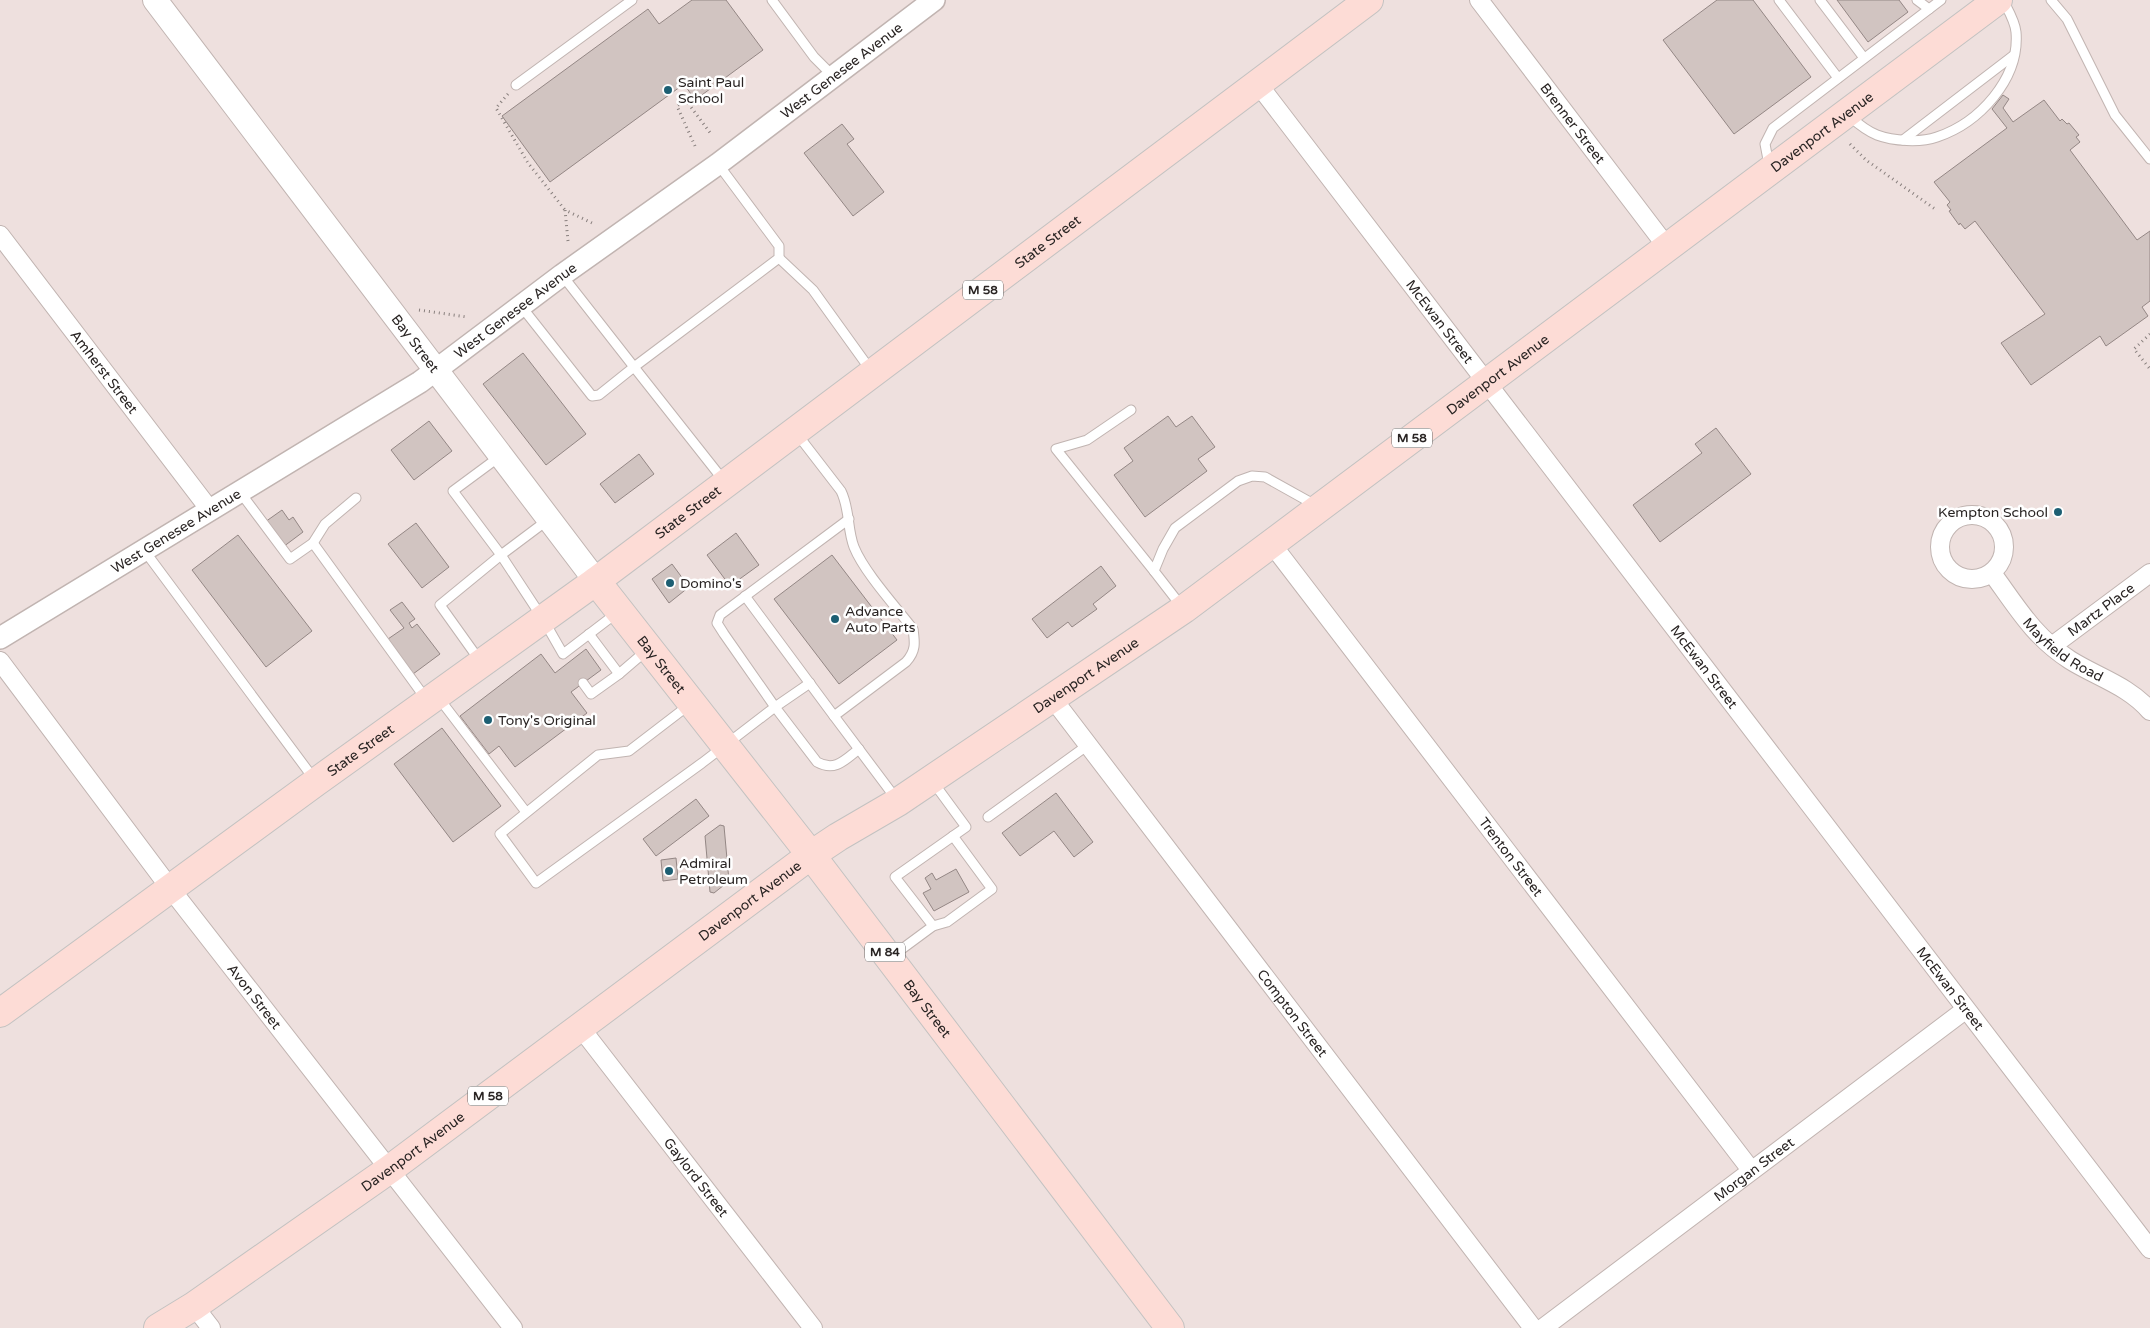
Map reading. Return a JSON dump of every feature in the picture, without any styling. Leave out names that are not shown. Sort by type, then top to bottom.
[{"type":"main road","name":"Bay Street","points":[[155,0],[596,581],[693,702],[725,746],[811,855],[1170,1328]]},
{"type":"main road","name":"State Street","points":[[0,1013],[316,782],[596,581],[1369,0]]},
{"type":"main road","name":"Davenport Avenue","points":[[158,1328],[194,1306],[390,1169],[838,836],[898,802],[1184,609],[1998,0]]},
{"type":"street","name":"West Genesee Avenue","points":[[0,638],[420,382],[436,368],[562,275],[718,164],[934,0]]},
{"type":"street","name":"Brenner Street","points":[[1479,0],[1667,247]]},
{"type":"street","name":"McEwan Street","points":[[1258,84],[1965,1010],[2150,1249]]},
{"type":"street","name":"Amherst Street","points":[[0,235],[210,510]]},
{"type":"street","name":"Trenton Street","points":[[1271,543],[1751,1170]]},
{"type":"street","name":"Mayfield Road","points":[[1992,572],[2033,630],[2071,660],[2128,691],[2150,711]]},
{"type":"street","name":"Martz Place","points":[[2052,646],[2150,573]]},
{"type":"street","name":"Avon Street","points":[[0,661],[170,888],[513,1328]]},
{"type":"street","name":"Compton Street","points":[[1053,699],[1533,1328]]},
{"type":"street","name":"Morgan Street","points":[[1543,1328],[1965,1010]]},
{"type":"street","name":"Gaylord Street","points":[[580,1027],[813,1328]]},
{"type":"street","points":[[194,1306],[211,1328]]},
{"type":"lane","points":[[516,85],[632,0]]},
{"type":"lane","points":[[772,0],[814,57],[833,76]]},
{"type":"lane","points":[[1779,0],[1838,78]]},
{"type":"lane","points":[[1820,0],[1864,58]]},
{"type":"lane","points":[[1917,0],[1929,9]]},
{"type":"lane","points":[[1771,170],[1764,144],[1773,128],[1941,0]]},
{"type":"lane","points":[[1846,114],[1867,131],[1878,136],[1903,140],[1935,138],[1956,128],[1976,114],[2003,84],[2014,55],[2016,30],[2003,0]]},
{"type":"lane","points":[[2051,0],[2067,19],[2115,115],[2150,159]]},
{"type":"lane","points":[[1903,140],[2014,55]]},
{"type":"lane","points":[[718,164],[779,246],[779,258],[813,290],[873,373]]},
{"type":"lane","points":[[521,306],[592,396],[599,395],[779,258]]},
{"type":"lane","points":[[562,275],[726,483]]},
{"type":"lane","points":[[1131,410],[1087,440],[1056,448],[1184,609]]},
{"type":"lane","points":[[795,431],[841,491],[846,500],[855,549],[862,562],[913,629],[915,642],[914,654],[906,662],[834,716]]},
{"type":"lane","points":[[501,455],[453,491],[501,555],[544,618],[565,658],[589,634],[620,611]]},
{"type":"lane","points":[[1154,571],[1163,549],[1175,528],[1238,481],[1252,476],[1265,476],[1319,507]]},
{"type":"lane","points":[[240,492],[290,560],[313,543],[324,524],[356,498]]},
{"type":"lane","points":[[482,663],[440,605],[501,555],[550,519]]},
{"type":"lane","points":[[849,519],[720,615],[717,623],[774,707],[817,762],[824,766],[834,767],[859,749]]},
{"type":"lane","points":[[313,543],[432,698],[526,812]]},
{"type":"lane","points":[[144,550],[316,782]]},
{"type":"lane","points":[[745,596],[898,802]]},
{"type":"lane","points":[[589,634],[619,674]]},
{"type":"lane","points":[[583,683],[591,694],[650,648]]},
{"type":"lane","points":[[693,702],[629,750],[598,755],[500,834],[536,883],[725,746],[774,707],[810,683]]},
{"type":"lane","points":[[988,817],[1088,745]]},
{"type":"lane","points":[[931,779],[966,827],[895,877],[933,926]]},
{"type":"lane","points":[[890,958],[933,926],[947,922],[992,889],[953,836]]},
{"type":"path","points":[[516,85],[496,108],[528,163],[565,210],[592,223]]},
{"type":"path","points":[[695,146],[677,106],[685,99],[711,134]]},
{"type":"path","points":[[1850,144],[1866,160],[1935,209]]},
{"type":"path","points":[[565,210],[568,241]]},
{"type":"path","points":[[419,310],[467,317]]},
{"type":"path","points":[[2150,334],[2134,349],[2150,369]]},
{"type":"building","points":[[692,0],[726,0],[763,50],[695,100],[684,84],[550,182],[502,116],[648,9],[659,24]]},
{"type":"building","points":[[1717,0],[1753,0],[1811,77],[1734,134],[1663,40]]},
{"type":"building","points":[[1837,0],[1899,0],[1908,12],[1868,42]]},
{"type":"building","points":[[2003,95],[2009,99],[2003,108],[2013,122],[2044,100],[2060,121],[2062,119],[2067,124],[2069,123],[2079,135],[2076,137],[2080,142],[2070,150],[2137,240],[2150,231],[2150,301],[2142,307],[2148,316],[2106,346],[2100,336],[2031,385],[2001,343],[2045,314],[1975,221],[1965,229],[1960,223],[1959,225],[1949,211],[1951,210],[1947,205],[1950,202],[1934,182],[2007,128],[1992,109]]},
{"type":"building","points":[[842,124],[854,139],[847,144],[884,192],[853,216],[804,153]]},
{"type":"building","points":[[523,353],[586,434],[546,465],[483,384]]},
{"type":"building","points":[[1168,416],[1176,427],[1192,416],[1215,447],[1198,459],[1207,471],[1145,517],[1114,475],[1133,461],[1124,448]]},
{"type":"building","points":[[429,421],[452,451],[414,480],[391,450]]},
{"type":"building","points":[[1716,428],[1751,474],[1660,542],[1633,505],[1702,453],[1695,444]]},
{"type":"building","points":[[639,454],[654,474],[615,503],[600,484]]},
{"type":"building","points":[[282,510],[289,520],[293,517],[303,532],[283,547],[265,522]]},
{"type":"building","points":[[416,523],[449,567],[422,588],[388,544]]},
{"type":"building","points":[[736,533],[759,565],[730,586],[707,555]]},
{"type":"building","points":[[238,535],[312,631],[266,667],[192,570]]},
{"type":"building","name":"Advance Auto Parts","points":[[832,555],[897,640],[839,684],[774,599]]},
{"type":"building","name":"Domino's","points":[[672,564],[689,587],[669,603],[652,579]]},
{"type":"building","points":[[1101,566],[1116,586],[1093,604],[1097,609],[1072,627],[1068,622],[1047,638],[1032,619]]},
{"type":"building","points":[[402,602],[415,619],[409,623],[412,628],[417,624],[440,654],[413,674],[388,639],[404,628],[390,610]]},
{"type":"building","points":[[586,649],[601,670],[571,692],[587,713],[515,767],[499,746],[489,754],[460,716],[541,654],[555,673]]},
{"type":"building","points":[[442,728],[501,806],[453,842],[394,764]]},
{"type":"building","points":[[1056,793],[1093,842],[1074,857],[1054,831],[1020,856],[1002,833]]},
{"type":"building","points":[[696,799],[709,816],[656,856],[643,839]]},
{"type":"building","points":[[720,825],[724,826],[729,881],[714,893],[710,892],[705,836]]},
{"type":"building","points":[[676,858],[678,879],[663,881],[661,860]]},
{"type":"building","points":[[956,869],[969,892],[934,911],[923,893],[931,889],[925,878],[932,873],[936,880]]},
{"type":"place","name":"Saint Paul School","points":[[668,90]]},
{"type":"place","name":"Kempton School","points":[[2058,512]]},
{"type":"place","name":"Domino's","points":[[670,583]]},
{"type":"place","name":"Advance Auto Parts","points":[[835,619]]},
{"type":"place","name":"Tony's Original","points":[[488,720]]},
{"type":"place","name":"Admiral Petroleum","points":[[669,871]]}]
